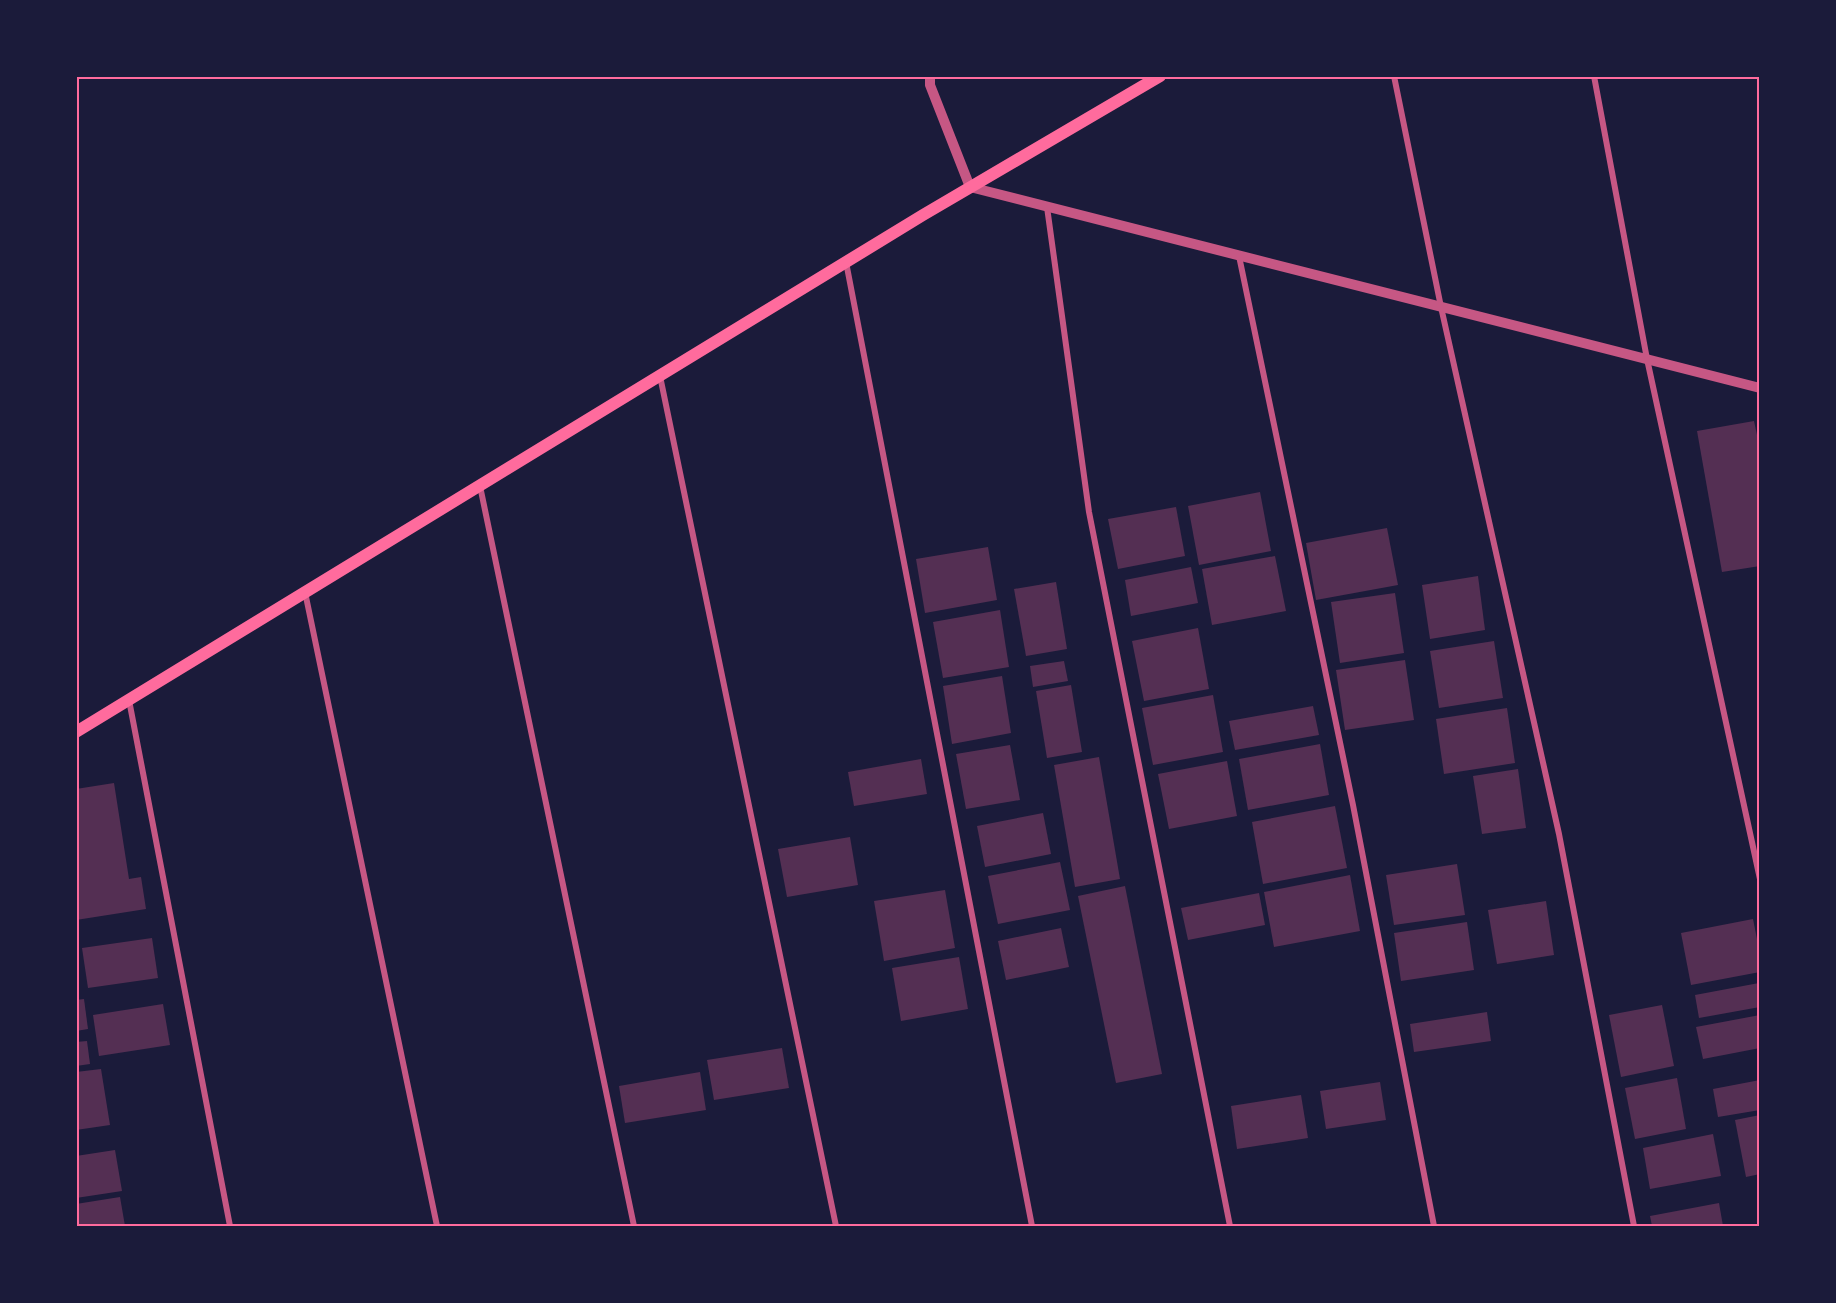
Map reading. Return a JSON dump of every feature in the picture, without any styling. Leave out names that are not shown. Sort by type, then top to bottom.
[{"type":"main road","points":[[76,732],[846,262],[1160,76]]},
{"type":"street","points":[[930,76],[930,85],[970,187],[1760,388]]},
{"type":"street","points":[[1394,76],[1441,307],[1559,834],[1634,1227]]},
{"type":"street","points":[[1594,76],[1647,359],[1760,879]]},
{"type":"street","points":[[1047,206],[1089,512],[1230,1227]]},
{"type":"street","points":[[1239,255],[1353,805],[1434,1227]]},
{"type":"street","points":[[846,262],[1032,1227]]},
{"type":"street","points":[[660,376],[836,1227]]},
{"type":"street","points":[[480,485],[634,1227]]},
{"type":"street","points":[[305,592],[437,1227]]},
{"type":"street","points":[[129,699],[231,1227]]},
{"type":"building","points":[[1754,421],[1760,449],[1760,566],[1722,572],[1697,431]]},
{"type":"building","points":[[1260,492],[1271,551],[1199,565],[1188,506]]},
{"type":"building","points":[[1176,507],[1185,556],[1118,569],[1108,519]]},
{"type":"building","points":[[1387,528],[1398,585],[1316,600],[1306,543]]},
{"type":"building","points":[[988,547],[997,600],[925,613],[916,559]]},
{"type":"building","points":[[1275,556],[1286,611],[1212,625],[1202,569]]},
{"type":"building","points":[[1191,567],[1198,603],[1131,616],[1125,580]]},
{"type":"building","points":[[1478,576],[1485,630],[1430,639],[1422,585]]},
{"type":"building","points":[[1056,582],[1067,649],[1026,656],[1014,589]]},
{"type":"building","points":[[1395,593],[1404,653],[1340,663],[1331,602]]},
{"type":"building","points":[[1000,610],[1009,667],[943,678],[933,622]]},
{"type":"building","points":[[1198,628],[1209,689],[1144,701],[1132,641]]},
{"type":"building","points":[[1494,641],[1503,698],[1439,708],[1430,651]]},
{"type":"building","points":[[1405,660],[1414,720],[1345,730],[1336,670]]},
{"type":"building","points":[[1064,661],[1068,681],[1033,687],[1030,666]]},
{"type":"building","points":[[1002,676],[1011,733],[952,744],[943,686]]},
{"type":"building","points":[[1071,685],[1082,752],[1047,758],[1036,691]]},
{"type":"building","points":[[1213,695],[1223,752],[1153,765],[1142,708]]},
{"type":"building","points":[[1313,706],[1319,735],[1235,750],[1229,721]]},
{"type":"building","points":[[1507,708],[1515,763],[1444,774],[1436,719]]},
{"type":"building","points":[[1320,744],[1329,795],[1248,810],[1239,759]]},
{"type":"building","points":[[1010,745],[1020,800],[966,809],[956,754]]},
{"type":"building","points":[[1099,757],[1120,879],[1075,887],[1054,765]]},
{"type":"building","points":[[921,759],[927,794],[854,806],[848,772]]},
{"type":"building","points":[[1227,761],[1237,816],[1169,829],[1158,774]]},
{"type":"building","points":[[1518,769],[1526,828],[1482,834],[1473,776]]},
{"type":"building","points":[[114,783],[129,879],[141,877],[146,909],[76,920],[76,789]]},
{"type":"building","points":[[1335,806],[1347,868],[1263,884],[1252,822]]},
{"type":"building","points":[[1043,813],[1051,854],[985,867],[977,826]]},
{"type":"building","points":[[850,837],[858,885],[787,897],[778,849]]},
{"type":"building","points":[[1060,862],[1070,910],[998,924],[988,876]]},
{"type":"building","points":[[1457,864],[1465,915],[1394,925],[1386,875]]},
{"type":"building","points":[[1350,875],[1360,931],[1274,947],[1264,892]]},
{"type":"building","points":[[1125,886],[1162,1074],[1116,1083],[1078,896]]},
{"type":"building","points":[[945,890],[955,948],[884,961],[874,901]]},
{"type":"building","points":[[1259,893],[1265,925],[1188,940],[1181,908]]},
{"type":"building","points":[[1546,901],[1554,955],[1497,964],[1488,910]]},
{"type":"building","points":[[1753,919],[1760,954],[1760,972],[1691,985],[1681,933]]},
{"type":"building","points":[[1467,922],[1474,970],[1401,981],[1394,933]]},
{"type":"building","points":[[1061,928],[1069,967],[1006,980],[998,941]]},
{"type":"building","points":[[152,938],[158,978],[88,988],[82,948]]},
{"type":"building","points":[[959,957],[968,1009],[901,1021],[892,968]]},
{"type":"building","points":[[1759,983],[1760,1007],[1699,1018],[1695,995]]},
{"type":"building","points":[[84,999],[88,1029],[76,1031],[76,1000]]},
{"type":"building","points":[[163,1004],[170,1045],[99,1056],[93,1015]]},
{"type":"building","points":[[1662,1005],[1674,1066],[1621,1077],[1609,1015]]},
{"type":"building","points":[[1487,1012],[1491,1041],[1414,1052],[1410,1024]]},
{"type":"building","points":[[1760,1015],[1760,1048],[1703,1059],[1696,1027]]},
{"type":"building","points":[[87,1041],[90,1064],[76,1066],[76,1042]]},
{"type":"building","points":[[782,1048],[789,1088],[714,1100],[707,1060]]},
{"type":"building","points":[[101,1069],[110,1125],[76,1130],[76,1072]]},
{"type":"building","points":[[700,1072],[706,1110],[625,1123],[619,1086]]},
{"type":"building","points":[[1677,1078],[1686,1129],[1635,1139],[1625,1088]]},
{"type":"building","points":[[1760,1080],[1760,1110],[1718,1117],[1713,1089]]},
{"type":"building","points":[[1380,1082],[1386,1120],[1326,1129],[1320,1091]]},
{"type":"building","points":[[1301,1095],[1308,1138],[1237,1149],[1231,1106]]},
{"type":"building","points":[[1760,1115],[1760,1174],[1746,1177],[1735,1120]]},
{"type":"building","points":[[1713,1134],[1721,1176],[1650,1189],[1643,1148]]},
{"type":"building","points":[[115,1150],[122,1191],[76,1198],[76,1156]]},
{"type":"building","points":[[120,1197],[125,1226],[76,1226],[76,1204]]},
{"type":"building","points":[[1719,1203],[1723,1226],[1652,1226],[1650,1216]]}]
